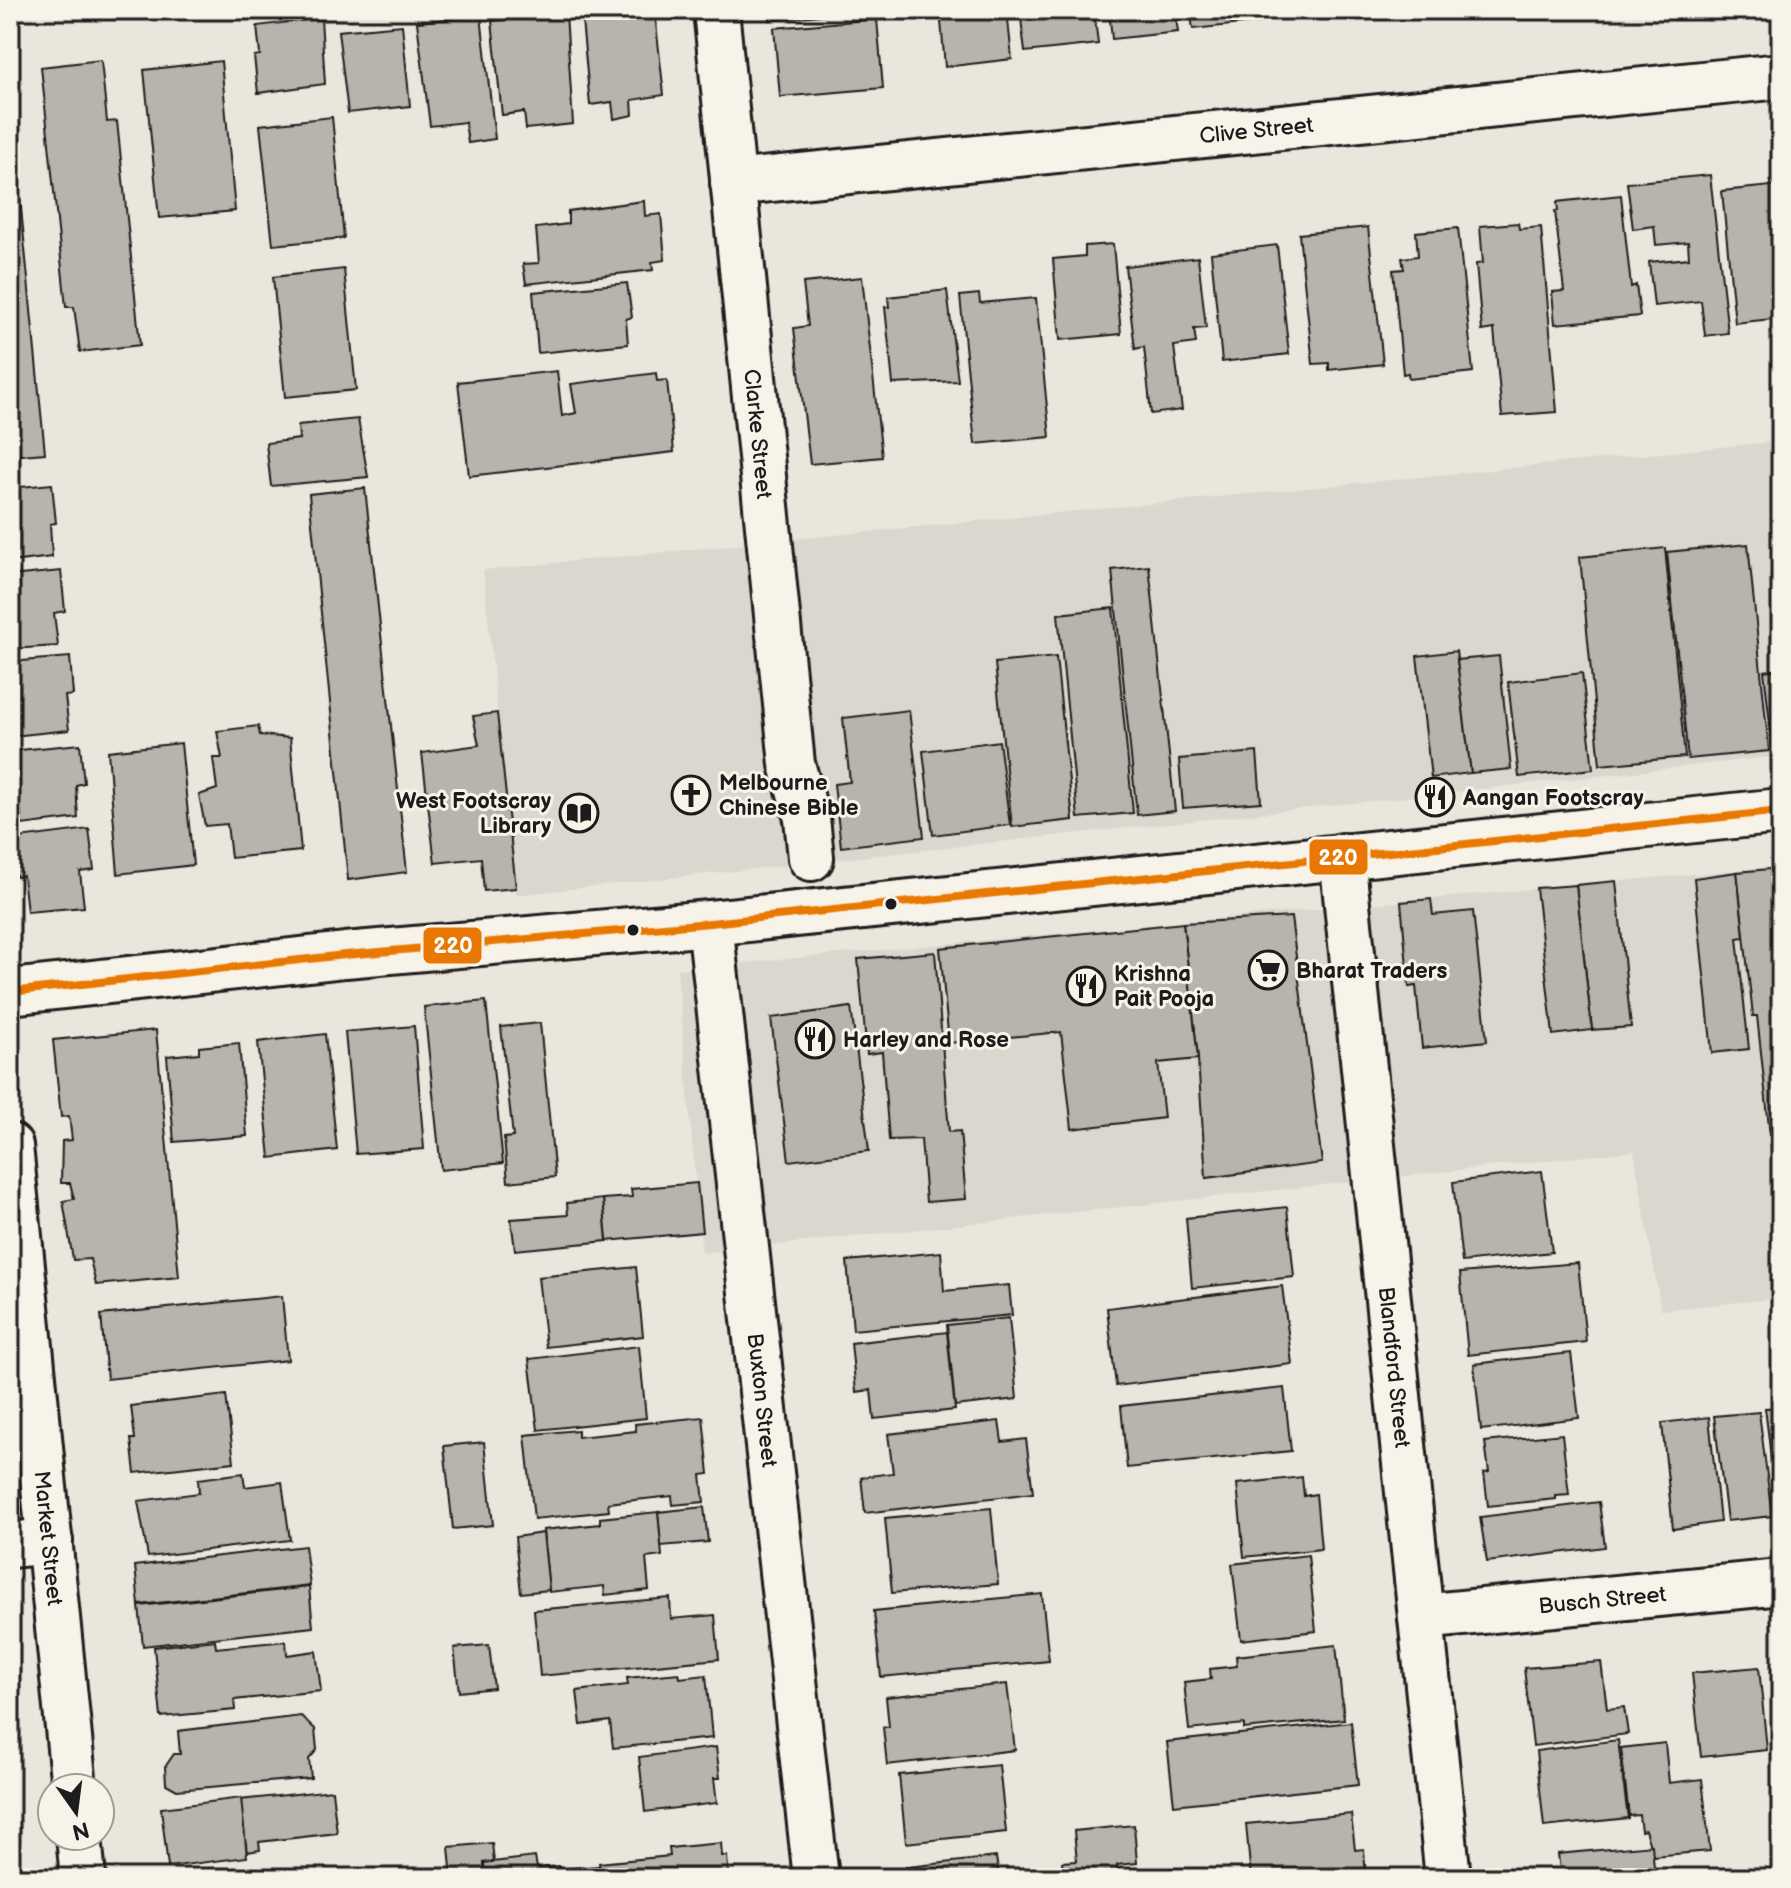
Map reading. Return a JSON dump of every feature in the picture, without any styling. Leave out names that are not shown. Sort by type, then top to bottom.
[{"type":"street","name":"Clarke Street","points":[[716,10],[792,764],[807,818],[811,858]]},
{"type":"street","name":"Clive Street","points":[[733,183],[1781,76]]},
{"type":"street","points":[[10,992],[345,955],[710,923],[1781,811]]},
{"type":"street","name":"Blandford Street","points":[[1342,856],[1448,1878]]},
{"type":"street","name":"Buxton Street","points":[[710,923],[816,1878]]},
{"type":"street","name":"Market Street","points":[[10,1146],[30,1543],[71,1772]]},
{"type":"street","name":"Busch Street","points":[[1421,1617],[1781,1582]]},
{"type":"street","points":[[81,1852],[83,1878]]},
{"type":"shaded area","points":[[1781,441],[1781,756],[516,895],[483,570]]},
{"type":"shaded area","points":[[1781,866],[1781,1298],[1661,1310],[1634,1151],[702,1253],[677,969]]},
{"type":"building","points":[[595,10],[636,10],[636,14],[655,15],[664,95],[632,100],[633,115],[614,119],[612,102],[590,105],[582,20],[596,17]]},
{"type":"building","points":[[769,10],[872,10],[770,20]]},
{"type":"building","points":[[940,10],[1007,10],[1012,59],[945,67]]},
{"type":"building","points":[[1020,10],[1094,10],[1098,44],[1025,52]]},
{"type":"building","points":[[1109,10],[1175,10],[1178,32],[1112,39]]},
{"type":"building","points":[[1190,10],[1260,10],[1261,22],[1193,29]]},
{"type":"building","points":[[1285,10],[1328,10],[1285,15]]},
{"type":"building","points":[[566,13],[573,124],[526,129],[524,112],[502,115],[492,21]]},
{"type":"building","points":[[481,16],[495,139],[468,143],[465,122],[430,126],[417,22]]},
{"type":"building","points":[[321,18],[325,84],[258,93],[254,56],[260,55],[257,26]]},
{"type":"building","points":[[877,19],[883,88],[780,97],[774,28]]},
{"type":"building","points":[[402,25],[410,106],[348,113],[338,31]]},
{"type":"building","points":[[101,60],[107,122],[117,121],[140,345],[80,352],[74,307],[66,307],[41,67]]},
{"type":"building","points":[[221,61],[235,211],[159,218],[144,70]]},
{"type":"building","points":[[10,96],[45,453],[10,456]]},
{"type":"building","points":[[332,117],[344,238],[273,245],[260,125]]},
{"type":"building","points":[[1710,175],[1728,333],[1705,336],[1701,301],[1654,306],[1649,262],[1689,258],[1688,242],[1656,245],[1654,226],[1633,229],[1627,183]]},
{"type":"building","points":[[1781,185],[1781,318],[1735,323],[1722,191]]},
{"type":"building","points":[[1621,195],[1631,287],[1636,285],[1640,316],[1555,324],[1552,292],[1564,291],[1555,211],[1558,211],[1557,202]]},
{"type":"building","points":[[644,201],[645,216],[661,214],[665,260],[652,262],[653,270],[526,284],[523,264],[539,263],[536,228],[568,224],[568,211]]},
{"type":"building","points":[[1518,223],[1519,229],[1541,227],[1557,412],[1502,416],[1494,329],[1482,331],[1476,264],[1483,263],[1480,226]]},
{"type":"building","points":[[1368,227],[1383,364],[1329,370],[1329,363],[1313,364],[1299,234]]},
{"type":"building","points":[[1458,228],[1473,372],[1409,379],[1408,373],[1403,374],[1393,270],[1404,269],[1402,258],[1418,256],[1416,232]]},
{"type":"building","points":[[1113,244],[1121,334],[1060,340],[1053,259],[1085,256],[1085,246]]},
{"type":"building","points":[[1277,245],[1289,354],[1222,362],[1211,253]]},
{"type":"building","points":[[1198,257],[1206,328],[1194,329],[1196,343],[1174,346],[1182,410],[1151,414],[1144,347],[1135,349],[1125,266]]},
{"type":"building","points":[[344,269],[356,390],[285,397],[273,277]]},
{"type":"building","points":[[862,277],[882,457],[810,464],[794,328],[808,326],[803,283]]},
{"type":"building","points":[[627,283],[632,317],[626,319],[628,344],[538,353],[533,292]]},
{"type":"building","points":[[947,290],[958,381],[893,384],[885,307],[889,307],[888,297]]},
{"type":"building","points":[[979,294],[980,303],[1036,298],[1050,437],[975,444],[960,296]]},
{"type":"building","points":[[557,371],[562,416],[576,413],[571,384],[656,373],[657,381],[667,380],[674,452],[469,476],[458,382]]},
{"type":"building","points":[[358,419],[368,477],[271,486],[266,443],[299,439],[298,425]]},
{"type":"building","points":[[52,484],[56,523],[50,524],[52,557],[10,562],[10,488]]},
{"type":"building","points":[[365,488],[407,872],[348,880],[309,494]]},
{"type":"building","points":[[1748,544],[1769,751],[1688,759],[1667,552]]},
{"type":"building","points":[[1665,548],[1685,757],[1600,765],[1580,557]]},
{"type":"building","points":[[1149,566],[1175,811],[1137,815],[1112,570]]},
{"type":"building","points":[[61,571],[65,611],[54,613],[58,646],[10,649],[10,576]]},
{"type":"building","points":[[1113,608],[1133,813],[1078,818],[1058,614]]},
{"type":"building","points":[[1456,651],[1471,773],[1431,778],[1417,656]]},
{"type":"building","points":[[1499,656],[1511,769],[1471,773],[1457,660]]},
{"type":"building","points":[[70,657],[73,695],[65,696],[69,730],[13,736],[10,662]]},
{"type":"building","points":[[1056,657],[1073,820],[1012,827],[995,663]]},
{"type":"building","points":[[1781,669],[1781,749],[1773,750],[1764,671]]},
{"type":"building","points":[[1582,673],[1593,769],[1519,777],[1508,682]]},
{"type":"building","points":[[909,710],[924,837],[841,847],[834,784],[850,782],[843,718]]},
{"type":"building","points":[[497,713],[516,888],[484,891],[481,858],[435,863],[422,753],[479,745],[473,716]]},
{"type":"building","points":[[258,726],[260,735],[290,738],[301,851],[231,858],[227,824],[205,826],[199,795],[217,789],[213,758],[222,758],[217,731]]},
{"type":"building","points":[[999,741],[1010,825],[933,835],[923,751]]},
{"type":"building","points":[[181,743],[193,865],[118,874],[108,751]]},
{"type":"building","points":[[80,744],[84,783],[76,785],[78,818],[22,825],[17,790],[10,790],[10,751]]},
{"type":"building","points":[[1257,752],[1261,802],[1183,808],[1179,759]]},
{"type":"building","points":[[89,829],[94,870],[80,872],[84,907],[27,912],[23,876],[16,877],[11,839]]},
{"type":"building","points":[[1781,868],[1781,1191],[1776,1191],[1737,872]]},
{"type":"building","points":[[1737,872],[1744,937],[1737,938],[1749,1049],[1712,1053],[1694,878]]},
{"type":"building","points":[[1616,881],[1631,1027],[1592,1030],[1576,885]]},
{"type":"building","points":[[1576,885],[1592,1030],[1553,1035],[1536,888]]},
{"type":"building","points":[[1431,899],[1433,915],[1473,911],[1487,1041],[1422,1048],[1416,986],[1409,987],[1401,902]]},
{"type":"building","points":[[1291,917],[1322,1163],[1206,1178],[1198,1059],[1183,923]]},
{"type":"building","points":[[1183,923],[1198,1059],[1158,1063],[1164,1118],[1072,1129],[1061,1032],[949,1043],[940,948]]},
{"type":"building","points":[[935,952],[949,1132],[960,1131],[966,1199],[926,1202],[921,1139],[889,1140],[882,1052],[867,1054],[858,959]]},
{"type":"building","points":[[486,1001],[503,1163],[441,1170],[424,1007]]},
{"type":"building","points":[[851,1007],[869,1151],[789,1161],[771,1018]]},
{"type":"building","points":[[540,1023],[555,1177],[508,1182],[504,1138],[513,1137],[501,1027]]},
{"type":"building","points":[[414,1026],[424,1149],[356,1154],[345,1032]]},
{"type":"building","points":[[156,1030],[179,1277],[96,1285],[90,1259],[73,1260],[63,1201],[74,1199],[70,1183],[61,1183],[62,1141],[72,1140],[69,1116],[61,1117],[53,1040]]},
{"type":"building","points":[[325,1034],[337,1150],[270,1158],[258,1042]]},
{"type":"building","points":[[239,1043],[247,1136],[174,1142],[167,1056],[199,1053],[199,1047]]},
{"type":"building","points":[[1542,1171],[1552,1252],[1462,1262],[1453,1182]]},
{"type":"building","points":[[697,1183],[702,1232],[607,1241],[603,1199],[632,1197],[631,1189]]},
{"type":"building","points":[[603,1199],[607,1241],[515,1250],[511,1219],[568,1215],[567,1203]]},
{"type":"building","points":[[1287,1207],[1294,1277],[1192,1288],[1186,1218]]},
{"type":"building","points":[[941,1252],[944,1291],[1009,1285],[1012,1315],[853,1330],[847,1261]]},
{"type":"building","points":[[1578,1263],[1586,1342],[1468,1355],[1460,1273]]},
{"type":"building","points":[[636,1267],[643,1336],[546,1347],[538,1277]]},
{"type":"building","points":[[1282,1286],[1292,1364],[1116,1386],[1107,1308]]},
{"type":"building","points":[[282,1296],[288,1360],[107,1379],[101,1315]]},
{"type":"building","points":[[1009,1318],[1017,1399],[955,1406],[947,1325]]},
{"type":"building","points":[[947,1332],[955,1410],[874,1419],[871,1390],[856,1392],[851,1343]]},
{"type":"building","points":[[639,1346],[646,1418],[538,1430],[529,1359]]},
{"type":"building","points":[[1571,1353],[1579,1418],[1481,1430],[1474,1364]]},
{"type":"building","points":[[1284,1388],[1291,1451],[1127,1468],[1121,1406]]},
{"type":"building","points":[[226,1395],[234,1462],[135,1473],[131,1406]]},
{"type":"building","points":[[1781,1407],[1781,1514],[1778,1514],[1765,1408]]},
{"type":"building","points":[[1759,1412],[1772,1516],[1727,1521],[1714,1416]]},
{"type":"building","points":[[703,1417],[709,1474],[701,1475],[704,1502],[673,1505],[672,1496],[608,1503],[609,1511],[534,1519],[525,1435],[578,1430],[578,1437],[636,1431],[635,1424]]},
{"type":"building","points":[[1709,1417],[1720,1522],[1673,1529],[1662,1423]]},
{"type":"building","points":[[999,1421],[1002,1442],[1026,1439],[1033,1493],[865,1513],[861,1477],[893,1473],[888,1434]]},
{"type":"building","points":[[1562,1434],[1569,1495],[1488,1506],[1484,1473],[1489,1472],[1485,1442]]},
{"type":"building","points":[[484,1442],[493,1525],[453,1529],[444,1446]]},
{"type":"building","points":[[243,1473],[245,1487],[282,1482],[290,1540],[148,1557],[138,1501],[199,1493],[198,1479]]},
{"type":"building","points":[[1302,1477],[1304,1496],[1316,1494],[1321,1549],[1244,1557],[1237,1484]]},
{"type":"building","points":[[1599,1502],[1605,1547],[1487,1562],[1480,1517]]},
{"type":"building","points":[[704,1507],[708,1542],[661,1546],[658,1512]]},
{"type":"building","points":[[991,1508],[998,1584],[892,1593],[885,1518]]},
{"type":"building","points":[[658,1512],[662,1556],[646,1558],[649,1590],[605,1595],[604,1586],[549,1592],[543,1530],[600,1524],[600,1518]]},
{"type":"building","points":[[543,1533],[549,1590],[521,1593],[515,1537]]},
{"type":"building","points":[[305,1546],[310,1586],[139,1605],[135,1566]]},
{"type":"building","points":[[1308,1555],[1316,1631],[1241,1640],[1232,1564]]},
{"type":"building","points":[[309,1587],[313,1627],[143,1646],[139,1606]]},
{"type":"building","points":[[1042,1594],[1049,1661],[881,1677],[874,1611]]},
{"type":"building","points":[[670,1598],[671,1619],[715,1615],[719,1659],[540,1676],[534,1610]]},
{"type":"building","points":[[215,1640],[216,1648],[286,1641],[287,1655],[316,1651],[321,1691],[234,1700],[235,1710],[161,1717],[154,1647]]},
{"type":"building","points":[[489,1645],[494,1688],[459,1692],[454,1648]]},
{"type":"building","points":[[1336,1645],[1344,1719],[1244,1729],[1244,1724],[1189,1730],[1184,1682],[1211,1679],[1210,1669],[1237,1666],[1236,1656]]},
{"type":"building","points":[[1601,1662],[1607,1709],[1624,1707],[1628,1734],[1533,1746],[1524,1668]]},
{"type":"building","points":[[1759,1667],[1767,1750],[1701,1757],[1692,1673]]},
{"type":"building","points":[[1781,1668],[1781,1772],[1773,1669]]},
{"type":"building","points":[[679,1673],[680,1678],[706,1675],[712,1738],[613,1748],[610,1721],[581,1725],[577,1691],[628,1685],[627,1678]]},
{"type":"building","points":[[1007,1684],[1015,1750],[887,1765],[883,1727],[889,1727],[886,1697]]},
{"type":"building","points":[[301,1716],[315,1729],[317,1750],[309,1759],[311,1778],[177,1790],[166,1784],[165,1767],[174,1754],[180,1754],[178,1731]]},
{"type":"building","points":[[1351,1722],[1358,1785],[1174,1805],[1167,1742]]},
{"type":"building","points":[[1618,1740],[1628,1818],[1544,1827],[1536,1751]]},
{"type":"building","points":[[1665,1743],[1669,1783],[1702,1779],[1710,1851],[1653,1856],[1645,1830],[1641,1831],[1639,1815],[1629,1816],[1621,1748]]},
{"type":"building","points":[[716,1747],[720,1778],[714,1778],[717,1803],[645,1812],[639,1757]]},
{"type":"building","points":[[999,1765],[1006,1832],[906,1843],[899,1775]]},
{"type":"building","points":[[332,1790],[337,1833],[259,1842],[260,1850],[247,1852],[240,1800]]},
{"type":"building","points":[[241,1798],[247,1857],[168,1867],[161,1808]]},
{"type":"building","points":[[1351,1814],[1355,1850],[1364,1849],[1366,1878],[1251,1878],[1246,1824]]},
{"type":"building","points":[[1134,1825],[1137,1863],[1117,1865],[1118,1878],[1020,1878],[1063,1873],[1062,1862],[1077,1861],[1074,1831]]},
{"type":"building","points":[[492,1843],[494,1862],[484,1863],[485,1878],[452,1878],[449,1847]]},
{"type":"building","points":[[721,1843],[722,1856],[727,1856],[729,1878],[601,1878],[599,1863],[670,1856],[669,1848]]},
{"type":"building","points":[[1652,1845],[1655,1878],[1561,1878],[1558,1854]]},
{"type":"building","points":[[535,1857],[537,1868],[559,1866],[561,1878],[485,1878],[484,1863]]},
{"type":"building","points":[[996,1857],[999,1878],[901,1878],[900,1868]]},
{"type":"building","points":[[599,1866],[601,1878],[561,1878],[560,1869]]},
{"type":"building","points":[[425,1872],[426,1878],[368,1877]]},
{"type":"building","points":[[256,1873],[257,1878],[211,1878]]},
{"type":"transit line","name":"220","points":[[10,992],[345,955],[710,923],[1781,811]]},
{"type":"place","name":"Melbourne Chinese Bible","points":[[691,795]]},
{"type":"place","name":"Aangan Footscray","points":[[1435,797]]},
{"type":"place","name":"West Footscray Library","points":[[579,813]]},
{"type":"place","name":"Bharat Traders","points":[[1268,970]]},
{"type":"place","name":"Krishna Pait Pooja","points":[[1086,986]]},
{"type":"place","name":"Harley and Rose","points":[[815,1039]]}]
